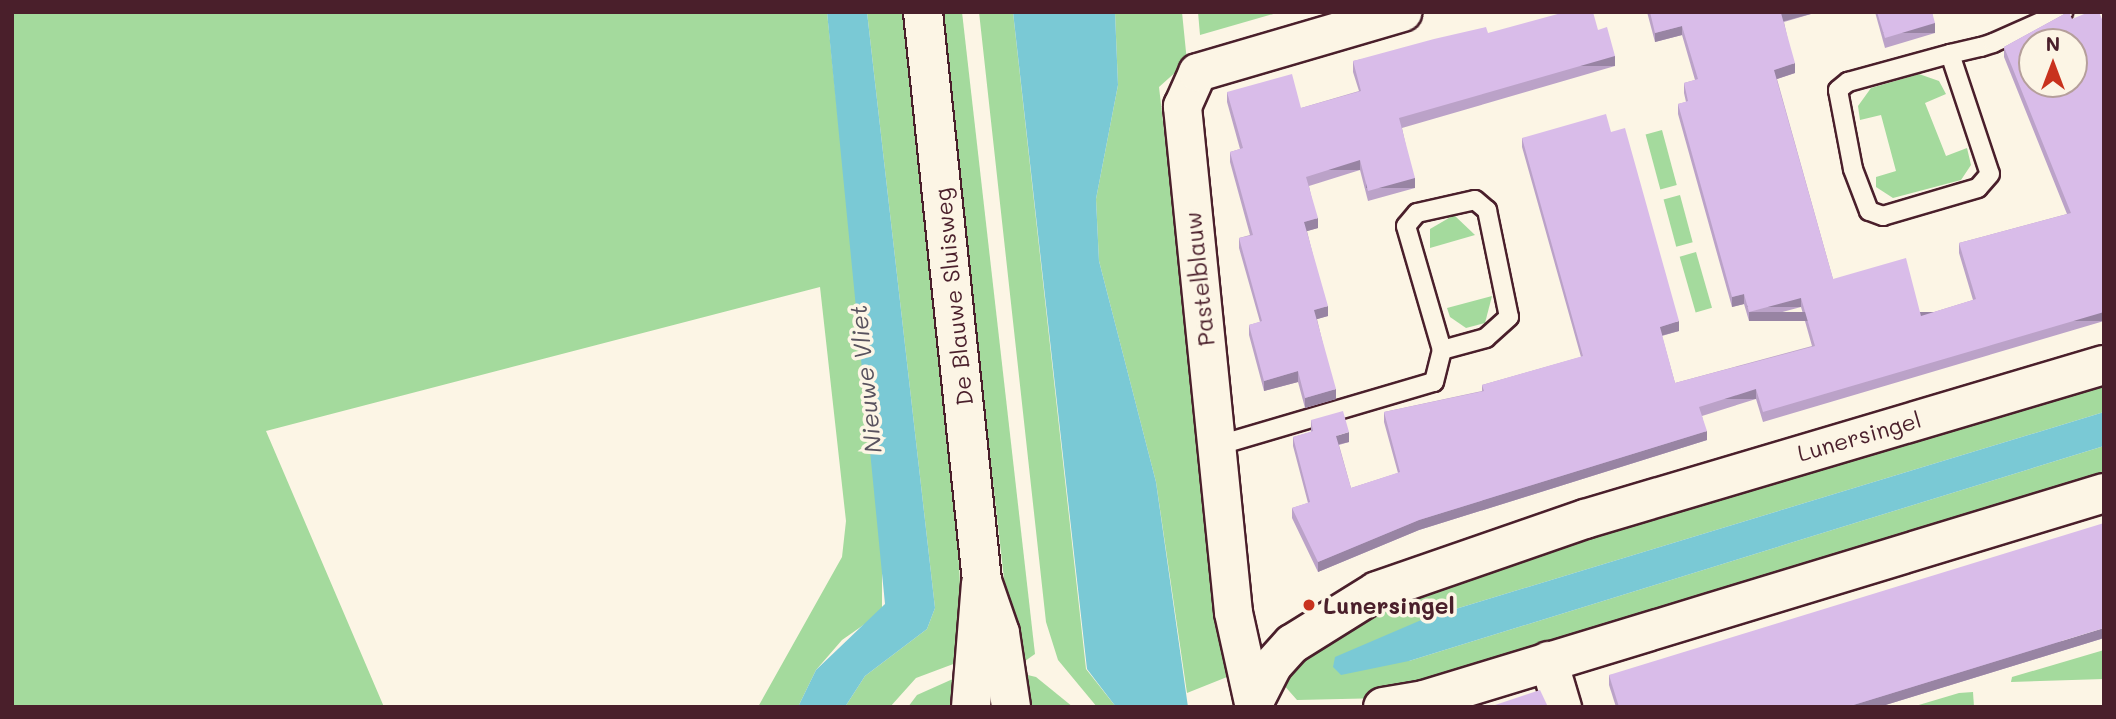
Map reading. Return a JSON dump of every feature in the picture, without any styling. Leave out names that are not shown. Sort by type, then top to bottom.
[{"type":"street","name":"De Blauwe Sluisweg","points":[[923,12],[982,581],[971,707]]},
{"type":"street","name":"Pastelblauw","points":[[1257,705],[1233,612],[1182,106],[1187,87],[1197,72],[1402,12]]},
{"type":"street","name":"Lunersingel","points":[[1257,705],[1272,666],[1292,644],[1377,591],[1585,519],[2104,365]]},
{"type":"street","points":[[1383,707],[2104,493]]},
{"type":"street","name":"De Blauwe Sluisweg","points":[[982,581],[1000,632],[1011,707]]},
{"type":"street","points":[[1548,660],[1562,707]]},
{"type":"lane","points":[[1950,54],[1990,174],[1978,188],[1883,216],[1869,211],[1853,169],[1838,90],[1848,82],[1950,54],[2063,12]]},
{"type":"lane","points":[[1216,446],[1422,388],[1442,368],[1441,350],[1406,226],[1417,213],[1475,200],[1486,210],[1509,317],[1486,338],[1441,350]]},
{"type":"green space","points":[[12,12],[827,12],[882,538],[882,612],[842,640],[816,670],[798,707],[758,707],[842,557],[846,521],[820,287],[266,431],[384,707],[12,707]]},
{"type":"green space","points":[[867,12],[903,12],[955,489],[964,660],[916,678],[890,707],[845,707],[865,676],[927,629],[935,608]]},
{"type":"green space","points":[[939,12],[962,12],[1035,654],[1025,661],[1013,657]]},
{"type":"green space","points":[[979,12],[1013,12],[1086,669],[1116,707],[1097,707],[1058,660],[1046,622]]},
{"type":"green space","points":[[1115,12],[1182,12],[1187,62],[1159,87],[1227,677],[1187,693],[1156,482],[1099,261],[1096,199],[1118,85]]},
{"type":"green space","points":[[1198,12],[1280,12],[1200,35]]},
{"type":"green space","points":[[1919,74],[1939,81],[1946,94],[1925,103],[1946,156],[1967,148],[1971,165],[1961,180],[1893,198],[1876,187],[1876,177],[1896,171],[1881,115],[1860,120],[1858,106],[1871,88]]},
{"type":"green space","points":[[1662,130],[1677,185],[1660,189],[1646,134]]},
{"type":"green space","points":[[1680,195],[1693,242],[1676,247],[1664,199]]},
{"type":"green space","points":[[1454,215],[1475,235],[1430,248],[1430,229]]},
{"type":"green space","points":[[1696,252],[1712,308],[1696,312],[1680,257]]},
{"type":"green space","points":[[1492,296],[1485,323],[1466,328],[1450,317],[1447,308]]},
{"type":"green space","points":[[2104,376],[2104,412],[1426,618],[1409,661],[2104,446],[2104,483],[1386,698],[1297,700],[1282,683],[1290,657],[1375,605]]},
{"type":"green space","points":[[2104,650],[2104,679],[2011,682],[2012,677]]},
{"type":"green space","points":[[1015,672],[1036,677],[1073,707],[1030,707]]},
{"type":"green space","points":[[964,674],[956,707],[908,707],[917,695]]},
{"type":"green space","points":[[1973,692],[1974,707],[1912,707],[1959,693]]},
{"type":"water","name":"Nieuwe Vliet","points":[[827,12],[867,12],[935,608],[927,629],[865,676],[845,707],[798,707],[816,670],[885,604]]},
{"type":"water","points":[[1013,12],[1115,12],[1118,85],[1096,199],[1099,261],[1156,482],[1188,707],[1116,707],[1087,669]]},
{"type":"water","points":[[2104,412],[2104,446],[1409,661],[1341,675],[1333,667],[1335,657],[1426,618]]},
{"type":"building","points":[[1565,12],[1593,12],[1598,30],[1607,27],[1615,56],[1399,118],[1415,178],[1368,191],[1360,160],[1306,177],[1318,218],[1304,222],[1328,306],[1314,310],[1336,389],[1305,398],[1298,371],[1264,381],[1249,325],[1262,321],[1239,238],[1253,235],[1230,152],[1243,148],[1227,92],[1292,74],[1301,108],[1361,91],[1353,61],[1434,39],[1486,27],[1488,33]]},
{"type":"building","points":[[1650,12],[1783,12],[1781,13],[1795,63],[1774,70],[1833,279],[1906,258],[1921,316],[1976,299],[1959,243],[2071,213],[2025,98],[2088,98],[2088,28],[2039,28],[2068,12],[2072,19],[2089,12],[2099,12],[2104,24],[2104,312],[1763,412],[1756,389],[1699,407],[1707,431],[1419,520],[1318,562],[1292,508],[1310,502],[1293,437],[1313,431],[1311,420],[1343,411],[1349,432],[1336,436],[1351,488],[1400,472],[1384,412],[1484,391],[1482,385],[1583,356],[1522,138],[1606,114],[1611,132],[1625,128],[1679,321],[1660,327],[1675,383],[1815,346],[1801,298],[1749,312],[1744,294],[1732,297],[1678,104],[1688,101],[1684,83],[1698,79],[1682,26],[1655,33]]},
{"type":"building","points":[[1877,12],[1932,12],[1935,23],[1885,38]]},
{"type":"building","points":[[2018,39],[2018,82],[2004,47]]},
{"type":"building","points":[[2104,523],[2104,628],[1847,707],[1619,707],[1609,675]]},
{"type":"building","points":[[1540,690],[1548,707],[1489,707]]},
{"type":"place","name":"Lunersingel","points":[[1309,605]]}]
